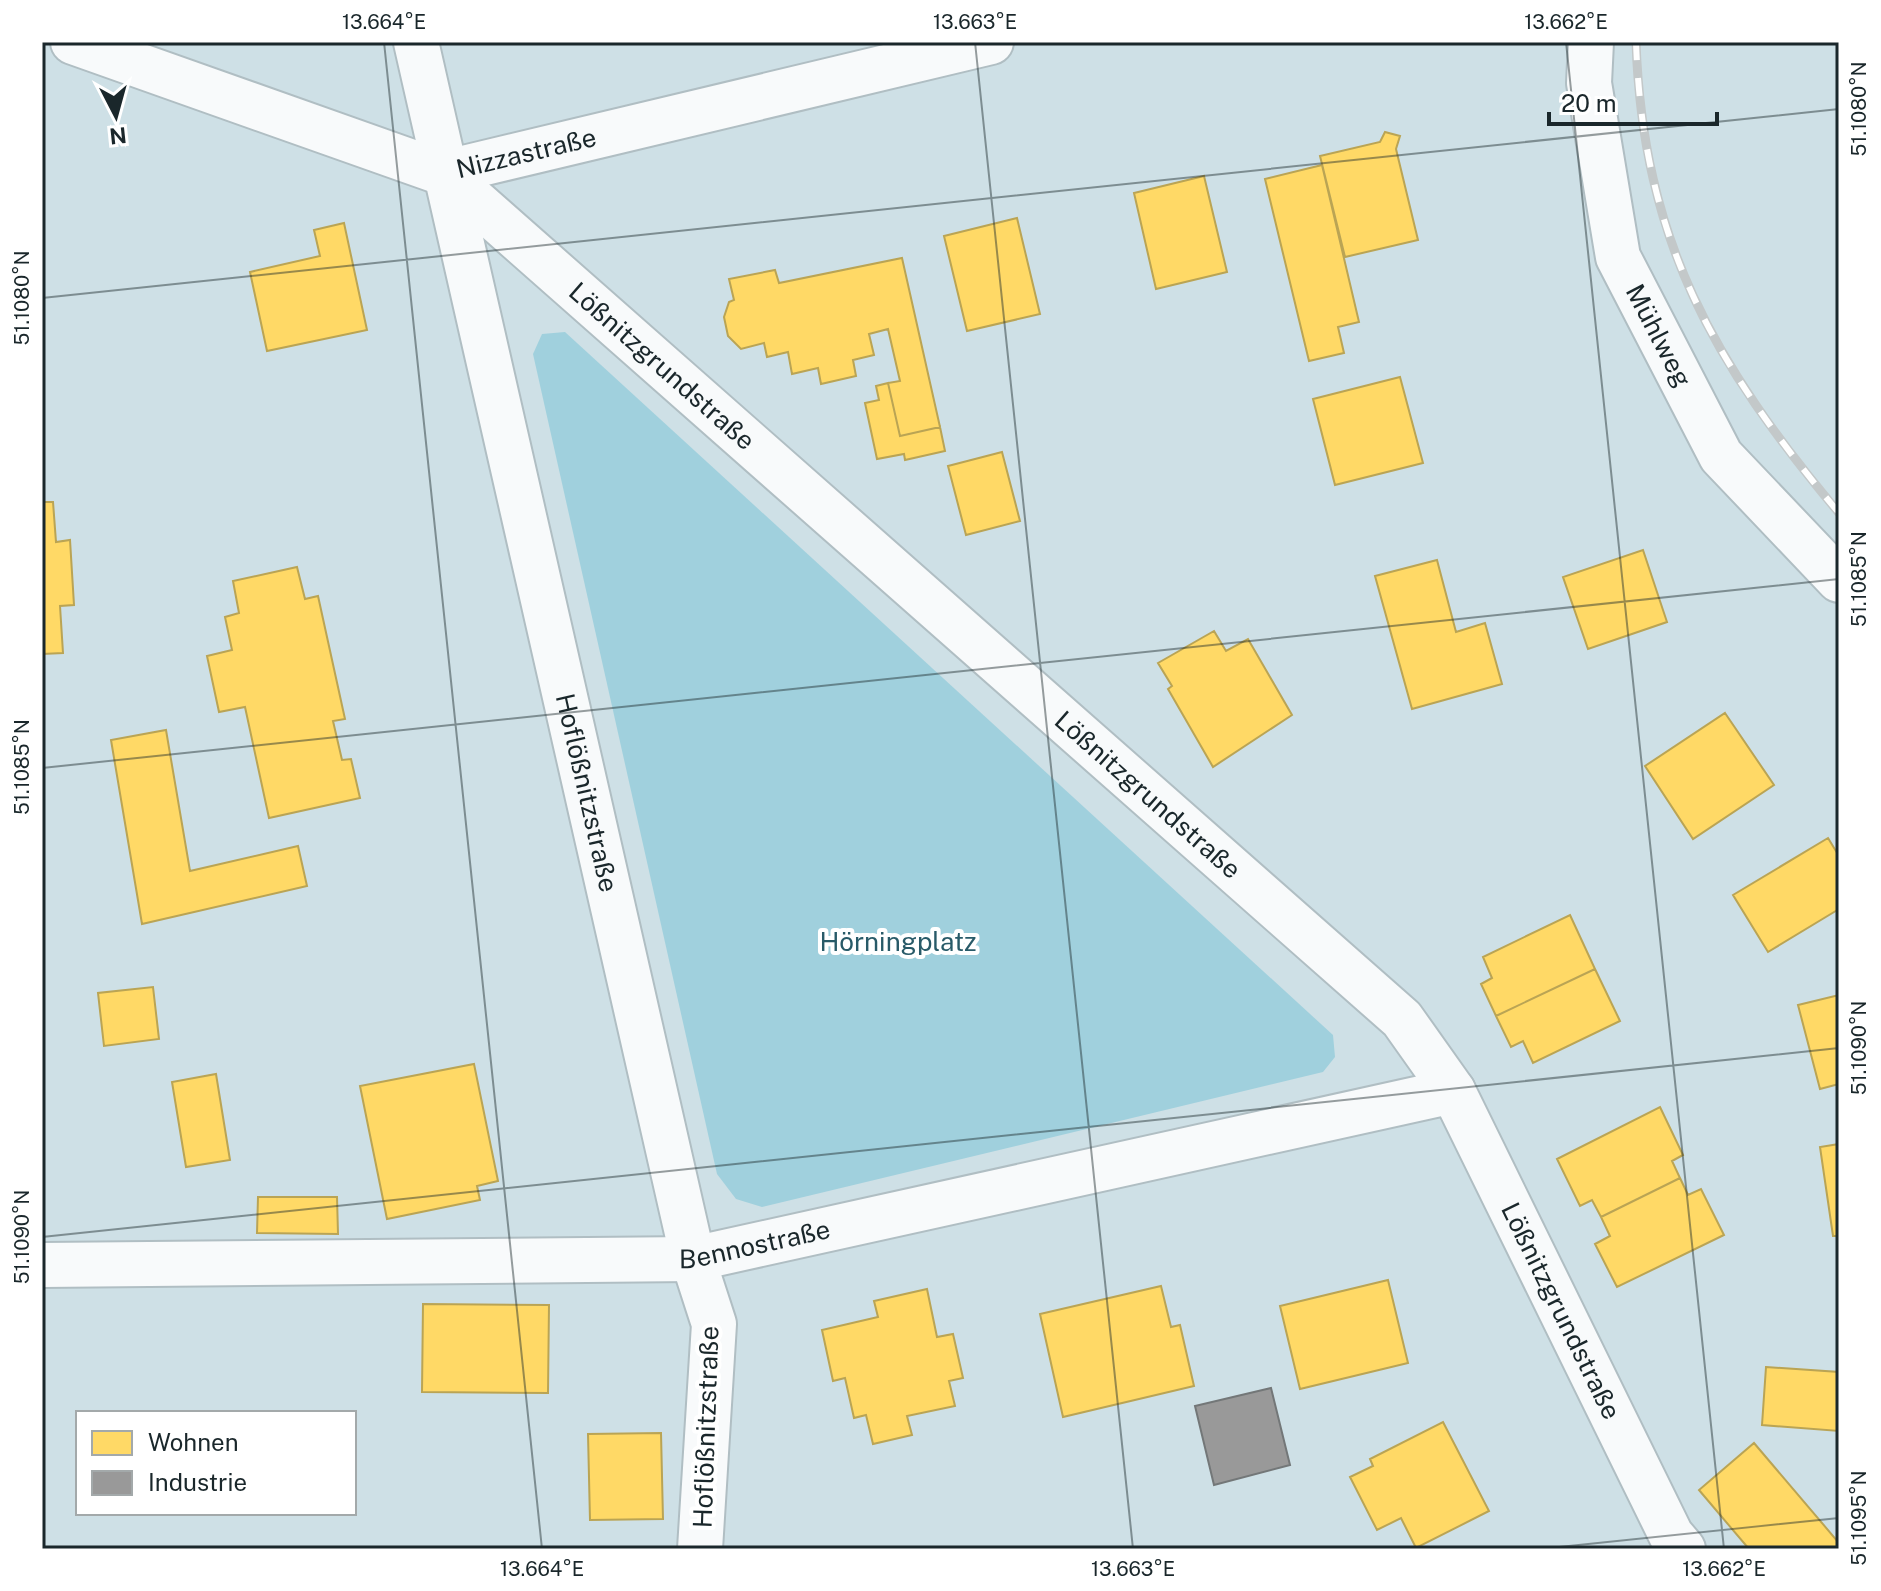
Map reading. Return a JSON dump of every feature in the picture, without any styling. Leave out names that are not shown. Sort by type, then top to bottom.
[{"type":"street","name":"Nizzastraße","points":[[73,42],[443,173],[991,42]]},
{"type":"street","name":"Hoflößnitzstraße","points":[[416,42],[443,173],[693,1259],[714,1324],[700,1549]]},
{"type":"street","name":"Mühlweg","points":[[1591,42],[1589,83],[1618,257],[1721,456],[1839,580]]},
{"type":"street","name":"Lößnitzgrundstraße","points":[[443,173],[1402,1019],[1453,1091],[1671,1535],[1683,1549]]},
{"type":"street","name":"Bennostraße","points":[[42,1265],[693,1259],[1453,1091]]},
{"type":"green space","name":"Hörningplatz","points":[[565,332],[1333,1035],[1335,1057],[1323,1072],[762,1207],[736,1199],[717,1174],[533,354],[542,334]]},
{"type":"building: Wohnen","points":[[1385,132],[1400,136],[1396,149],[1418,240],[1345,257],[1320,156],[1380,142]]},
{"type":"building: Wohnen","points":[[1322,165],[1359,322],[1338,327],[1344,353],[1309,361],[1265,179]]},
{"type":"building: Wohnen","points":[[1204,176],[1227,272],[1156,289],[1134,193]]},
{"type":"building: Wohnen","points":[[1017,218],[1040,314],[967,331],[944,236]]},
{"type":"building: Wohnen","points":[[344,223],[367,330],[267,351],[250,272],[320,256],[314,230]]},
{"type":"building: Wohnen","points":[[902,258],[940,427],[900,436],[888,383],[900,381],[888,329],[869,334],[874,355],[853,360],[856,376],[821,384],[818,368],[792,374],[788,352],[767,357],[764,343],[741,349],[728,336],[724,317],[729,302],[734,300],[729,279],[775,270],[779,283]]},
{"type":"building: Wohnen","points":[[1400,377],[1423,463],[1335,485],[1313,399]]},
{"type":"building: Wohnen","points":[[888,383],[900,436],[940,427],[945,451],[905,460],[904,454],[877,459],[865,403],[879,400],[876,386]]},
{"type":"building: Wohnen","points":[[1002,452],[1020,521],[966,535],[948,466]]},
{"type":"building: Wohnen","points":[[42,502],[53,502],[56,542],[70,540],[74,605],[60,606],[63,653],[42,654]]},
{"type":"building: Wohnen","points":[[1643,550],[1667,622],[1588,649],[1563,577]]},
{"type":"building: Wohnen","points":[[1437,560],[1456,632],[1485,623],[1502,684],[1412,709],[1375,576]]},
{"type":"building: Wohnen","points":[[297,567],[305,599],[318,596],[345,719],[333,721],[342,760],[351,759],[360,798],[269,818],[245,707],[219,712],[207,656],[232,650],[225,617],[239,613],[233,581]]},
{"type":"building: Wohnen","points":[[1214,631],[1226,651],[1248,639],[1292,715],[1213,767],[1168,689],[1172,686],[1158,663]]},
{"type":"building: Wohnen","points":[[1725,713],[1774,785],[1693,839],[1645,766]]},
{"type":"building: Wohnen","points":[[166,730],[190,871],[298,846],[307,886],[142,924],[111,740]]},
{"type":"building: Wohnen","points":[[1828,838],[1839,856],[1839,909],[1768,952],[1733,895]]},
{"type":"building: Wohnen","points":[[1570,915],[1595,969],[1496,1016],[1481,984],[1492,978],[1483,957]]},
{"type":"building: Wohnen","points":[[1595,969],[1620,1021],[1533,1063],[1523,1041],[1511,1047],[1496,1016]]},
{"type":"building: Wohnen","points":[[153,987],[159,1039],[104,1046],[98,993]]},
{"type":"building: Wohnen","points":[[1839,995],[1839,1084],[1820,1089],[1798,1005]]},
{"type":"building: Wohnen","points":[[474,1064],[498,1181],[477,1186],[480,1200],[387,1219],[360,1086]]},
{"type":"building: Wohnen","points":[[216,1074],[230,1160],[186,1167],[172,1082]]},
{"type":"building: Wohnen","points":[[1660,1107],[1683,1155],[1672,1161],[1680,1178],[1601,1217],[1592,1200],[1580,1206],[1557,1159]]},
{"type":"building: Wohnen","points":[[1839,1144],[1839,1236],[1833,1236],[1820,1147]]},
{"type":"building: Wohnen","points":[[1680,1178],[1688,1195],[1701,1189],[1724,1235],[1617,1287],[1595,1244],[1610,1236],[1601,1217]]},
{"type":"building: Wohnen","points":[[258,1197],[337,1197],[338,1234],[257,1233]]},
{"type":"building: Wohnen","points":[[1388,1280],[1408,1363],[1300,1389],[1280,1306]]},
{"type":"building: Wohnen","points":[[1161,1286],[1171,1327],[1180,1325],[1194,1386],[1063,1417],[1040,1314]]},
{"type":"building: Wohnen","points":[[927,1289],[937,1337],[953,1334],[963,1378],[949,1381],[955,1406],[907,1416],[912,1435],[873,1444],[866,1415],[854,1418],[845,1378],[833,1381],[822,1330],[878,1317],[874,1301]]},
{"type":"building: Wohnen","points":[[423,1304],[549,1305],[548,1393],[422,1392]]},
{"type":"building: Wohnen","points":[[1766,1367],[1839,1372],[1839,1431],[1762,1425]]},
{"type":"building: Wohnen","points":[[1443,1422],[1489,1511],[1416,1548],[1401,1518],[1377,1530],[1350,1477],[1373,1466],[1370,1459]]},
{"type":"building: Wohnen","points":[[661,1433],[663,1519],[590,1520],[588,1434]]},
{"type":"building: Wohnen","points":[[1754,1443],[1839,1543],[1839,1549],[1749,1549],[1699,1490]]},
{"type":"building: Industrie","points":[[1271,1388],[1290,1465],[1214,1485],[1195,1406]]},
{"type":"railway","points":[[1636,42],[1642,113],[1653,179],[1670,239],[1693,296],[1722,351],[1756,405],[1839,513]]}]
